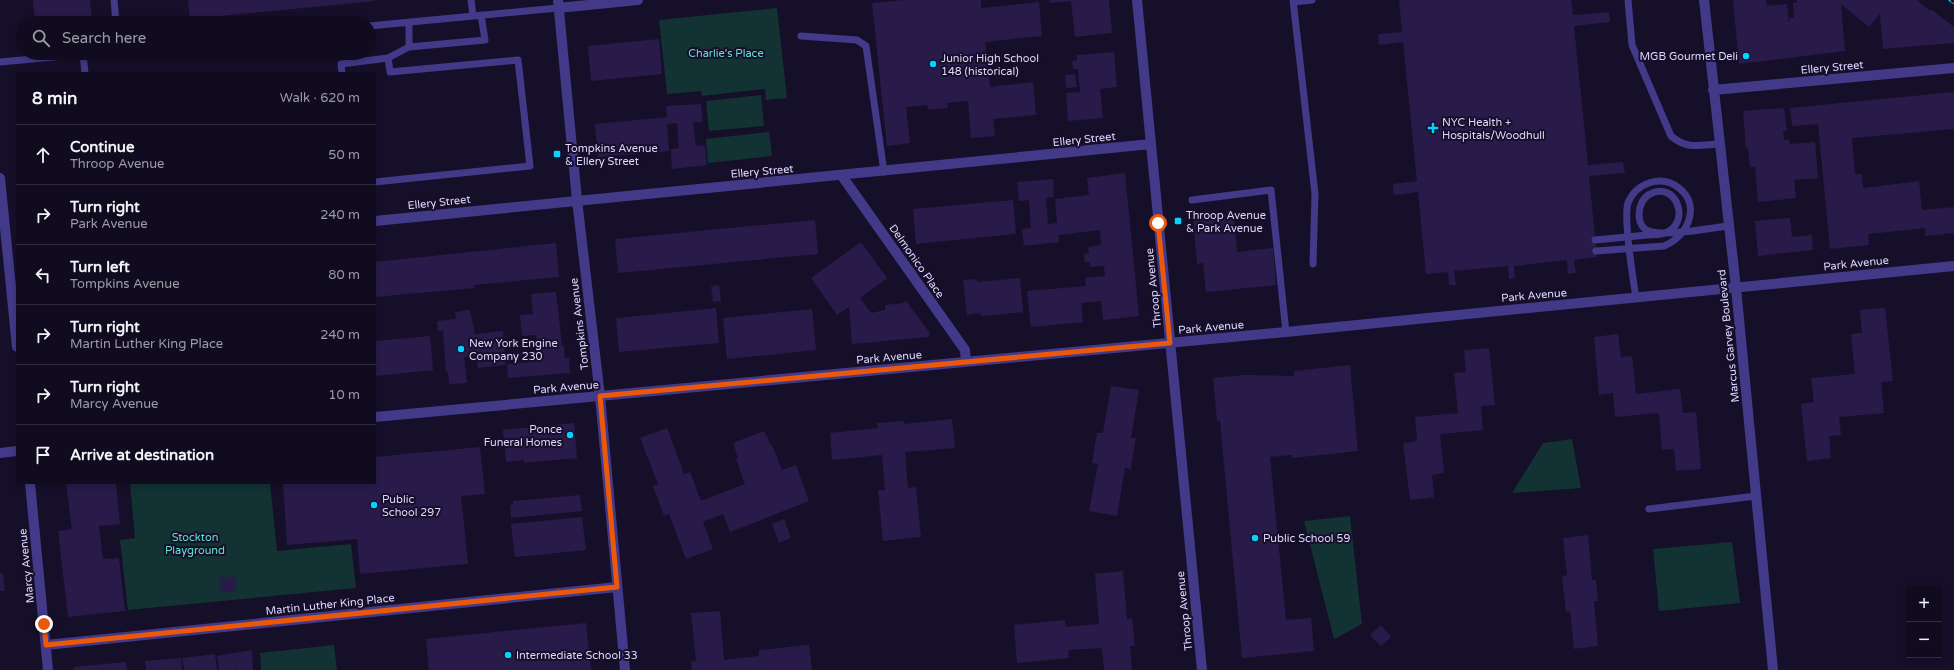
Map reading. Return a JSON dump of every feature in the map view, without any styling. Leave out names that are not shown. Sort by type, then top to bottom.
[{"type":"street","points":[[558,4],[638,0]]},
{"type":"street","name":"Throop Avenue","points":[[1137,0],[1202,670]]},
{"type":"street","name":"Marcus Garvey Boulevard","points":[[1704,0],[1736,288],[1773,670]]},
{"type":"street","name":"Tompkins Avenue","points":[[558,4],[577,200],[600,396],[625,670]]},
{"type":"street","name":"Ellery Street","points":[[1713,90],[1954,68]]},
{"type":"street","name":"Ellery Street","points":[[376,220],[884,172],[1151,144]]},
{"type":"street","name":"Delmonico Place","points":[[842,176],[965,350],[966,362]]},
{"type":"street","points":[[0,178],[13,258],[16,324]]},
{"type":"street","name":"Park Avenue","points":[[376,418],[1286,332],[1954,266]]},
{"type":"street","points":[[0,453],[16,451]]},
{"type":"street","name":"Marcy Avenue","points":[[30,484],[48,670]]},
{"type":"street","name":"Martin Luther King Place","points":[[46,645],[617,587]]},
{"type":"lane","points":[[114,0],[115,16]]},
{"type":"lane","points":[[471,0],[472,16]]},
{"type":"lane","points":[[1312,0],[1293,1],[1315,194],[1313,264]]},
{"type":"lane","points":[[1628,0],[1632,45],[1671,136],[1678,142],[1688,146],[1719,144]]},
{"type":"lane","points":[[376,25],[481,15],[558,4]]},
{"type":"lane","points":[[376,60],[388,58],[409,47],[485,40],[481,15]]},
{"type":"lane","points":[[409,22],[409,47]]},
{"type":"lane","points":[[801,36],[857,40],[866,46],[884,172]]},
{"type":"lane","points":[[376,182],[530,166],[518,60],[390,72],[388,58]]},
{"type":"lane","points":[[0,62],[21,60]]},
{"type":"lane","points":[[84,60],[85,72]]},
{"type":"lane","points":[[342,72],[341,64],[372,60]]},
{"type":"lane","points":[[1596,251],[1664,246],[1674,242],[1684,232],[1690,220],[1690,208],[1686,196],[1678,187],[1666,182],[1652,181],[1643,185],[1633,194],[1628,204],[1626,214],[1636,298]]},
{"type":"lane","points":[[1192,200],[1271,190],[1286,332]]},
{"type":"lane","points":[[1595,240],[1665,234],[1675,227],[1679,218],[1680,209],[1676,199],[1666,192],[1654,192],[1645,196],[1639,207],[1639,218],[1642,226],[1651,232],[1728,226]]},
{"type":"lane","points":[[1649,508],[1756,496]]},
{"type":"green space","name":"Charlie's Place","points":[[777,8],[787,98],[766,100],[765,89],[702,96],[701,91],[667,94],[659,20]]},
{"type":"green space","points":[[761,95],[764,126],[709,131],[706,101]]},
{"type":"green space","points":[[769,132],[772,156],[708,163],[706,139]]},
{"type":"green space","points":[[1572,439],[1581,488],[1512,493],[1543,443]]},
{"type":"green space","name":"Stockton Playground","points":[[130,484],[270,484],[277,551],[351,544],[356,588],[128,610],[120,540],[135,538]]},
{"type":"green space","points":[[1350,516],[1362,624],[1334,639],[1304,521]]},
{"type":"green space","points":[[1732,542],[1740,603],[1659,611],[1653,549]]},
{"type":"green space","points":[[334,645],[337,670],[261,670],[260,653]]},
{"type":"building","points":[[33,0],[90,0],[91,16],[34,16]]},
{"type":"building","points":[[188,0],[375,0],[221,16],[190,16]]},
{"type":"building","name":"Junior High School 148 (historical)","points":[[904,0],[981,0],[981,8],[1039,2],[1042,36],[985,42],[990,87],[1033,82],[1036,115],[993,119],[995,136],[971,138],[968,101],[947,103],[948,108],[928,110],[927,105],[906,107],[910,143],[887,146],[872,3]]},
{"type":"building","points":[[1050,0],[1109,0],[1112,33],[1075,37],[1071,1],[1050,3]]},
{"type":"building","points":[[1399,0],[1571,0],[1573,15],[1609,12],[1610,22],[1574,26],[1588,165],[1623,162],[1625,173],[1589,176],[1597,257],[1574,260],[1576,273],[1568,274],[1567,260],[1514,266],[1515,278],[1509,279],[1508,266],[1454,271],[1456,285],[1449,285],[1448,272],[1426,274],[1418,192],[1394,195],[1393,184],[1417,181],[1403,42],[1379,45],[1378,34],[1402,32]]},
{"type":"building","points":[[1733,0],[1766,0],[1767,6],[1787,4],[1790,22],[1790,18],[1794,18],[1793,3],[1798,2],[1796,0],[1917,0],[1930,11],[1931,9],[1954,27],[1954,43],[1883,49],[1880,14],[1869,27],[1841,4],[1845,51],[1739,64]]},
{"type":"building","points":[[659,39],[662,74],[591,81],[588,46]]},
{"type":"building","points":[[1114,52],[1117,87],[1100,89],[1103,118],[1068,121],[1066,93],[1080,92],[1078,69],[1073,69],[1072,61],[1077,60],[1077,55]]},
{"type":"building","points":[[1075,74],[1077,87],[1066,88],[1065,75]]},
{"type":"building","points":[[1954,92],[1954,129],[1852,138],[1855,174],[1862,174],[1863,188],[1919,181],[1922,210],[1954,207],[1954,233],[1925,236],[1925,228],[1868,234],[1869,245],[1830,249],[1818,124],[1792,126],[1790,108]]},
{"type":"building","points":[[701,104],[703,122],[693,122],[696,146],[705,145],[707,165],[672,169],[671,149],[679,148],[677,123],[667,124],[669,151],[598,157],[595,124],[667,117],[666,106]]},
{"type":"building","points":[[1784,108],[1787,131],[1783,131],[1784,140],[1789,140],[1790,144],[1815,142],[1818,178],[1794,180],[1796,198],[1758,202],[1755,167],[1750,167],[1748,148],[1746,148],[1743,111]]},
{"type":"building","points":[[1125,173],[1139,316],[1103,320],[1101,301],[1081,303],[1083,322],[1031,327],[1027,291],[1086,286],[1085,278],[1105,276],[1104,266],[1090,267],[1090,262],[1085,262],[1084,254],[1089,253],[1088,247],[1101,245],[1100,230],[1058,235],[1059,242],[1024,246],[1022,229],[1031,228],[1029,200],[1019,201],[1017,182],[1053,179],[1054,197],[1046,198],[1048,224],[1057,223],[1055,199],[1089,195],[1087,178]]},
{"type":"building","points":[[1013,200],[1016,234],[916,244],[913,209]]},
{"type":"building","points":[[1234,214],[1237,252],[1273,248],[1276,285],[1206,292],[1203,263],[1197,264],[1193,217]]},
{"type":"building","points":[[1790,218],[1792,237],[1812,235],[1813,250],[1758,256],[1755,221]]},
{"type":"building","points":[[815,220],[818,254],[618,273],[615,239]]},
{"type":"building","points":[[861,242],[887,278],[860,298],[871,313],[885,310],[885,305],[903,303],[906,301],[930,333],[928,337],[852,344],[849,307],[837,315],[811,278]]},
{"type":"building","points":[[556,243],[559,277],[474,285],[474,288],[376,297],[376,262]]},
{"type":"building","points":[[1020,278],[1023,312],[981,316],[980,313],[967,315],[963,280],[977,279],[977,282]]},
{"type":"building","points":[[719,285],[721,301],[713,302],[711,286]]},
{"type":"building","points":[[556,292],[562,346],[564,346],[565,358],[569,358],[570,373],[508,378],[507,364],[538,361],[537,349],[527,349],[527,344],[537,343],[536,335],[522,336],[520,315],[533,314],[531,294]]},
{"type":"building","points":[[716,308],[719,343],[619,352],[616,318]]},
{"type":"building","points":[[1885,308],[1893,381],[1881,382],[1884,413],[1839,417],[1841,435],[1829,436],[1831,458],[1807,461],[1801,404],[1814,402],[1811,378],[1855,374],[1851,334],[1862,333],[1860,310]]},
{"type":"building","points":[[812,309],[816,350],[727,359],[723,318]]},
{"type":"building","points":[[470,310],[475,334],[503,331],[506,365],[478,368],[477,356],[464,357],[467,383],[449,384],[448,372],[446,372],[443,331],[438,331],[437,321],[456,319],[455,312]]},
{"type":"building","points":[[1618,334],[1621,357],[1632,356],[1636,394],[1680,389],[1683,413],[1696,412],[1701,469],[1676,471],[1674,449],[1662,450],[1659,413],[1615,417],[1613,393],[1599,395],[1594,337]]},
{"type":"building","points":[[430,336],[433,370],[376,376],[376,341]]},
{"type":"building","points":[[1489,348],[1495,405],[1481,406],[1483,430],[1440,434],[1444,473],[1432,475],[1434,497],[1410,500],[1403,443],[1417,441],[1415,417],[1458,413],[1454,373],[1466,372],[1464,350]]},
{"type":"building","name":"Public School 59","points":[[1350,365],[1358,451],[1292,458],[1292,455],[1270,457],[1286,620],[1311,618],[1314,651],[1242,658],[1220,421],[1217,421],[1213,378],[1245,375],[1294,376],[1294,371]]},
{"type":"building","points":[[1111,386],[1139,390],[1131,438],[1136,438],[1131,469],[1125,468],[1117,516],[1089,511],[1098,464],[1092,463],[1097,433],[1103,433]]},
{"type":"building","points":[[952,419],[955,448],[905,452],[908,488],[916,487],[921,537],[883,541],[878,490],[885,490],[882,455],[832,460],[830,433],[878,428],[877,423],[904,421],[904,424]]},
{"type":"building","points":[[574,423],[577,458],[524,463],[524,460],[506,462],[503,430]]},
{"type":"building","points":[[667,428],[684,474],[690,472],[701,501],[745,484],[736,459],[738,458],[733,443],[764,431],[771,446],[772,445],[782,470],[796,465],[809,501],[730,532],[723,514],[703,522],[713,549],[686,559],[669,514],[664,516],[653,486],[658,484],[640,438]]},
{"type":"building","name":"Public School 297","points":[[480,447],[485,494],[461,496],[468,564],[360,574],[357,539],[287,545],[283,484],[376,484],[376,457]]},
{"type":"building","points":[[66,484],[116,484],[120,524],[99,526],[103,559],[119,558],[125,611],[68,617],[58,531],[72,529]]},
{"type":"building","points":[[580,495],[582,511],[511,518],[510,505],[513,505],[513,501]]},
{"type":"building","points":[[582,517],[586,550],[515,557],[511,524]]},
{"type":"building","points":[[784,519],[791,538],[779,543],[772,524]]},
{"type":"building","points":[[1588,535],[1592,580],[1596,580],[1598,601],[1594,601],[1598,646],[1574,649],[1570,611],[1566,612],[1562,576],[1567,575],[1563,538]]},
{"type":"building","points":[[1123,571],[1127,619],[1132,618],[1135,646],[1130,646],[1132,670],[1104,670],[1102,648],[1068,650],[1069,658],[1017,663],[1014,625],[1065,620],[1066,627],[1099,624],[1095,574]]},
{"type":"building","points":[[0,573],[3,573],[5,591],[0,591]]},
{"type":"building","points":[[235,576],[236,591],[221,593],[220,578]]},
{"type":"building","points":[[720,611],[724,660],[759,656],[759,650],[809,645],[812,670],[692,670],[691,662],[696,661],[691,613]]},
{"type":"building","name":"Intermediate School 33","points":[[586,623],[591,670],[429,670],[426,639]]},
{"type":"building","points":[[1381,625],[1391,637],[1381,646],[1370,635]]},
{"type":"building","points":[[252,650],[253,670],[237,670],[236,666],[236,670],[219,670],[217,656]]},
{"type":"building","points":[[215,654],[217,670],[184,670],[182,658]]},
{"type":"building","points":[[181,658],[182,670],[146,670],[145,661]]},
{"type":"building","points":[[126,662],[127,670],[74,670],[73,667]]},
{"type":"place","name":"MGB Gourmet Deli","points":[[1746,56]]},
{"type":"place","name":"Junior High School 148 (historical)","points":[[933,64]]},
{"type":"place","name":"NYC Health + Hospitals/Woodhull","points":[[1433,128]]},
{"type":"place","name":"Tompkins Avenue & Ellery Street","points":[[557,154]]},
{"type":"place","name":"Throop Avenue & Park Avenue","points":[[1178,221]]},
{"type":"place","name":"New York Engine Company 230","points":[[461,349]]},
{"type":"place","name":"Ponce Funeral Homes","points":[[570,435]]},
{"type":"place","name":"Public School 297","points":[[374,505]]},
{"type":"place","name":"Public School 59","points":[[1255,538]]},
{"type":"place","name":"Intermediate School 33","points":[[508,655]]},
{"type":"route","points":[[44,624],[46,645],[617,587],[600,396],[1170,343],[1158,223]]}]
